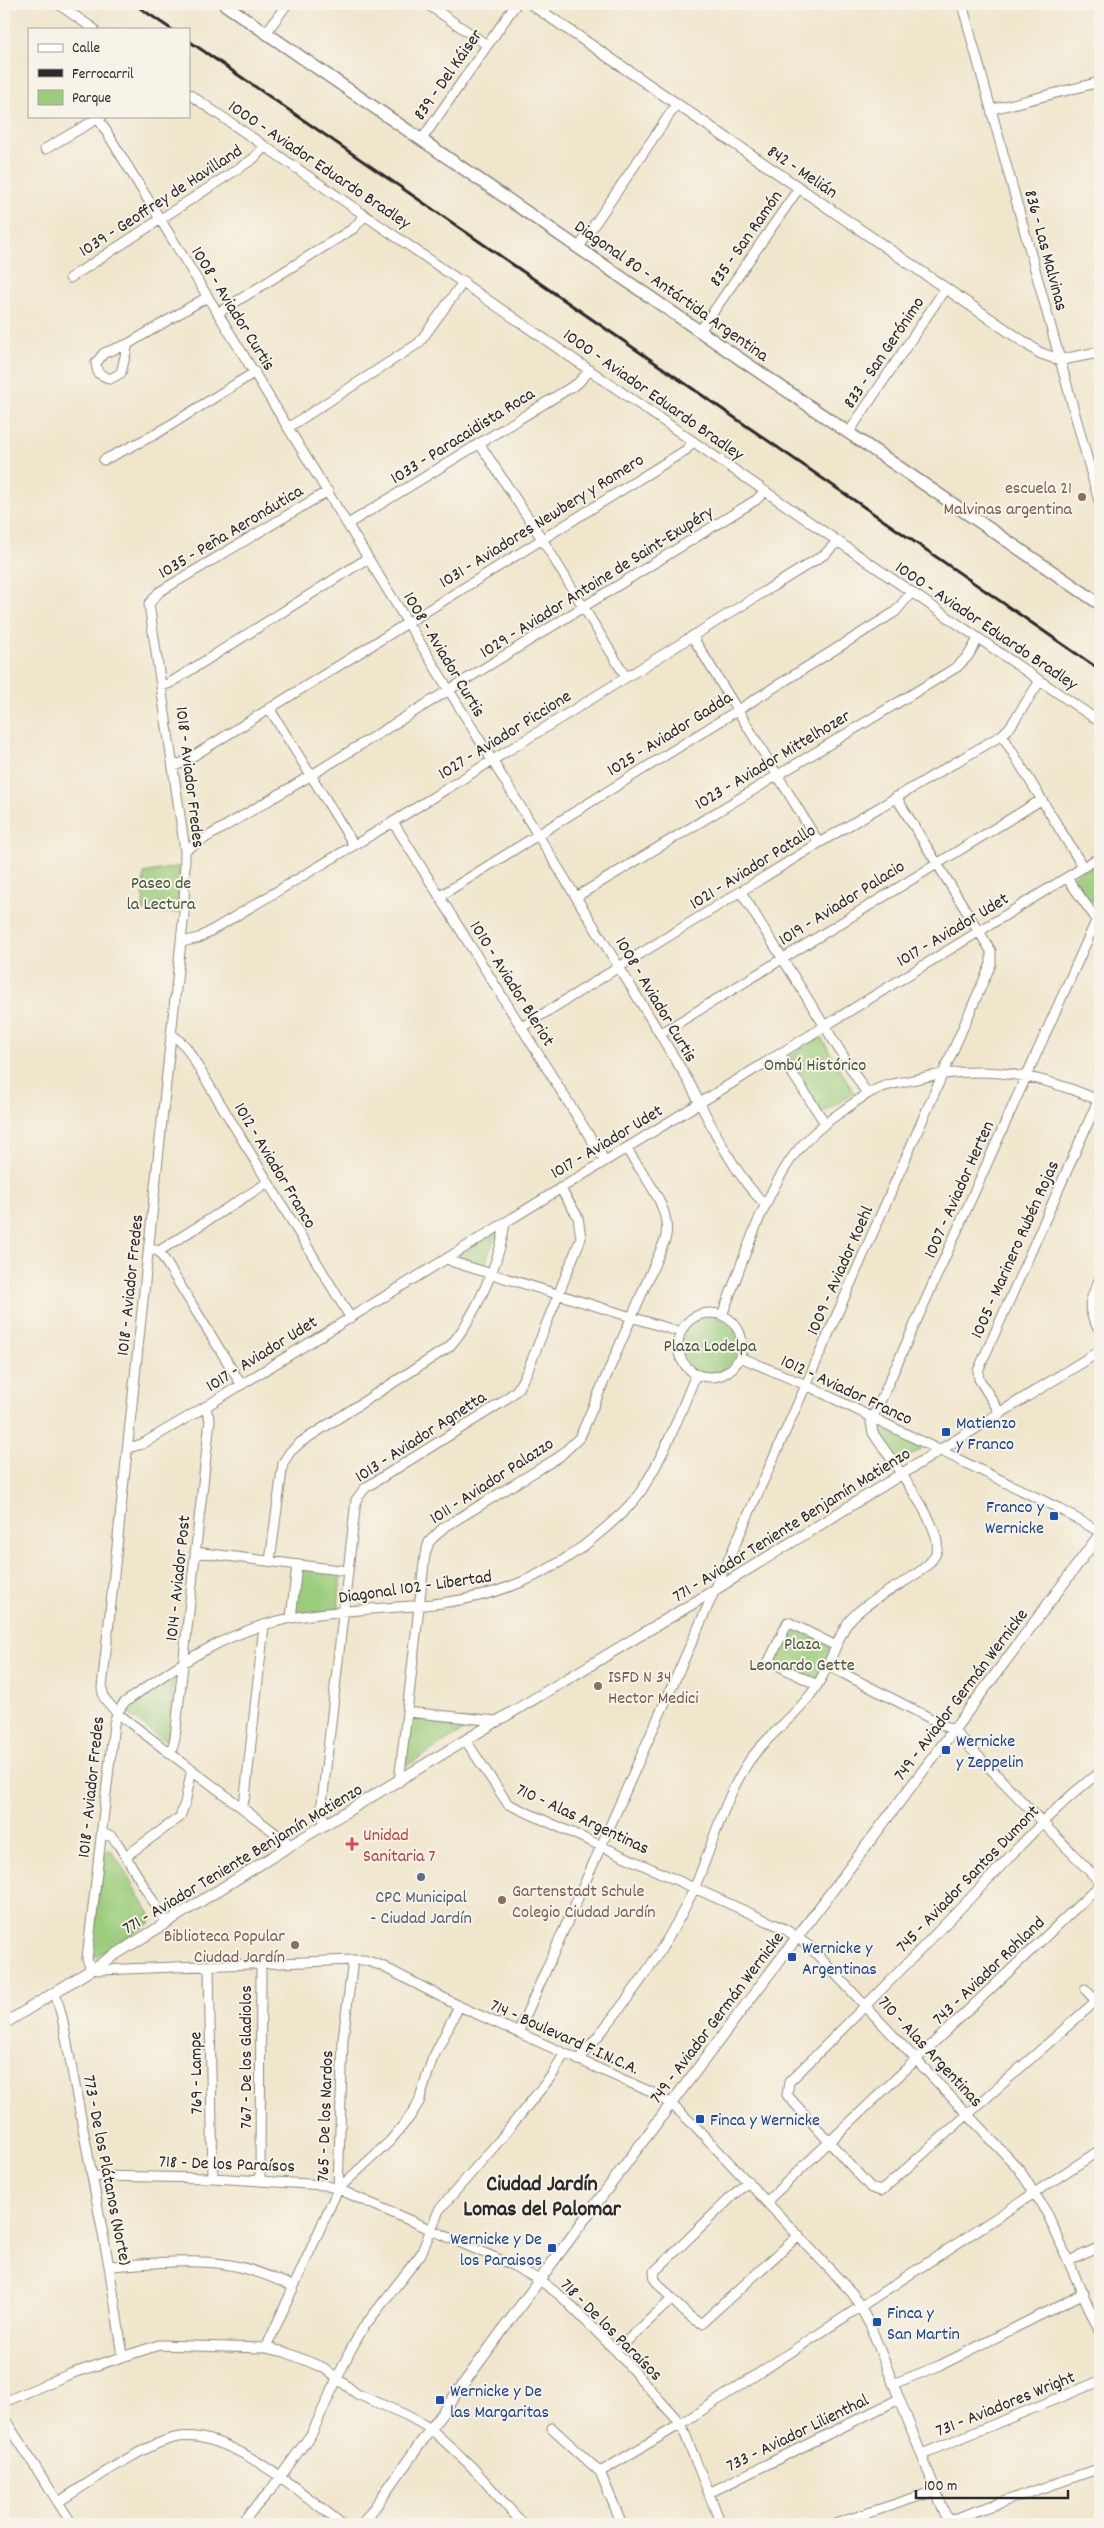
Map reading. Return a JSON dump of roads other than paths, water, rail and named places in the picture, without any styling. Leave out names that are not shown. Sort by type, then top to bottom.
[{"type":"main road","name":"Diagonal 80 - Antártida Argentina","points":[[224,4],[1100,604]]},
{"type":"street","points":[[58,4],[93,28]]},
{"type":"street","points":[[266,33],[287,4]]},
{"type":"street","points":[[426,4],[487,45]]},
{"type":"street","name":"839 - Del Káiser","points":[[422,139],[516,4]]},
{"type":"street","name":"842 - Melián","points":[[531,4],[945,289],[1040,352],[1060,360]]},
{"type":"street","name":"836 - Las Malvinas","points":[[962,4],[993,109],[1100,505]]},
{"type":"street","points":[[993,109],[1100,82]]},
{"type":"street","name":"1000 - Aviador Eduardo Bradley","points":[[190,95],[464,282],[978,640],[1100,722]]},
{"type":"street","points":[[579,247],[676,105]]},
{"type":"street","points":[[45,148],[98,118]]},
{"type":"street","name":"1008 - Aviador Curtis","points":[[101,118],[207,297],[660,1034],[753,1193],[766,1204]]},
{"type":"street","name":"1039 - Geoffrey de Havilland","points":[[70,278],[253,159],[265,146]]},
{"type":"street","name":"835 - San Ramón","points":[[700,331],[799,188]]},
{"type":"street","points":[[218,313],[354,228],[365,215]]},
{"type":"street","points":[[288,426],[419,343],[464,282]]},
{"type":"street","name":"833 - San Gerónimo","points":[[849,432],[945,289]]},
{"type":"street","points":[[128,344],[207,297]]},
{"type":"street","points":[[1060,360],[1100,352]]},
{"type":"street","name":"1033 - Paracaidista Roca","points":[[348,524],[578,383],[590,370]]},
{"type":"street","points":[[104,460],[156,434],[254,372]]},
{"type":"street","name":"1031 - Aviadores Newbery y Romero","points":[[174,766],[182,763],[686,450],[693,441]]},
{"type":"street","points":[[479,443],[542,539],[626,677]]},
{"type":"street","name":"1035 - Peña Aeronáutica","points":[[151,599],[328,491]]},
{"type":"street","name":"1029 - Aviador Antoine de Saint-Exupéry","points":[[185,850],[310,776],[584,608],[756,500],[765,491]]},
{"type":"street","name":"1027 - Aviador Piccione","points":[[182,942],[199,938],[394,822],[825,554],[837,542]]},
{"type":"street","points":[[162,686],[170,683],[368,558]]},
{"type":"street","name":"1025 - Aviador Gadda","points":[[440,896],[895,612],[911,593]]},
{"type":"street","name":"1018 - Aviador Fredes","points":[[91,1969],[87,1955],[114,1724],[117,1713],[104,1698],[102,1688],[128,1448],[154,1250],[171,1033],[182,942],[185,850],[149,606],[151,599]]},
{"type":"street","points":[[692,636],[819,843]]},
{"type":"street","name":"1023 - Aviador Mittelhozer","points":[[576,897],[957,667],[968,656],[978,640]]},
{"type":"street","points":[[1040,681],[1010,727],[1002,735],[1083,867]]},
{"type":"street","points":[[269,708],[354,845]]},
{"type":"street","name":"1021 - Aviador Patallo","points":[[522,1028],[819,843],[1002,735]]},
{"type":"street","points":[[896,797],[980,931]]},
{"type":"street","name":"1019 - Aviador Palacio","points":[[660,1034],[1041,800]]},
{"type":"street","name":"1010 - Aviador Bleriot","points":[[394,822],[605,1161]]},
{"type":"street","name":"1017 - Aviador Udet","points":[[128,1448],[142,1444],[205,1407],[1100,857]]},
{"type":"street","points":[[1067,878],[1098,916]]},
{"type":"street","points":[[741,892],[867,1094]]},
{"type":"street","name":"1007 - Aviador Herten","points":[[872,1418],[1098,916]]},
{"type":"street","name":"1009 - Aviador Koehl","points":[[518,2033],[991,964],[991,951],[980,931]]},
{"type":"street","name":"1012 - Aviador Franco","points":[[171,1033],[186,1047],[350,1317]]},
{"type":"street","points":[[780,1053],[825,1123]]},
{"type":"street","points":[[722,1315],[766,1204],[792,1158],[812,1134],[825,1123],[877,1088],[944,1073],[994,1071],[1026,1076],[1100,1099]]},
{"type":"street","name":"1005 - Marinero Rubén Rojas","points":[[1000,1413],[979,1379],[978,1371],[1100,1099]]},
{"type":"street","name":"1011 - Aviador Palazzo","points":[[399,1782],[418,1606],[425,1555],[431,1538],[443,1528],[559,1457],[576,1442],[586,1426],[665,1240],[667,1223],[663,1207],[626,1148]]},
{"type":"street","points":[[241,1384],[154,1250],[267,1183]]},
{"type":"street","name":"1013 - Aviador Agnetta","points":[[325,1824],[321,1812],[354,1508],[359,1494],[500,1403],[517,1390],[527,1372],[576,1255],[582,1231],[578,1217],[560,1188]]},
{"type":"street","points":[[270,1561],[280,1477],[290,1452],[300,1442],[449,1347],[461,1332],[491,1272],[505,1222]]},
{"type":"street","points":[[447,1258],[680,1332]]},
{"type":"street","points":[[1100,1278],[1088,1307],[1090,1316],[1100,1332]]},
{"type":"street","points":[[702,1313],[722,1315],[738,1328],[742,1343],[740,1358],[734,1366],[717,1376],[707,1377],[696,1374],[685,1365],[678,1352],[680,1332],[693,1317],[702,1313]]},
{"type":"street","name":"771 - Aviador Teniente Benjamín Matienzo","points":[[4,2024],[290,1845],[399,1782],[941,1451],[1100,1350]]},
{"type":"street","name":"1012 - Aviador Franco","points":[[740,1358],[806,1385],[1058,1508],[1100,1533]]},
{"type":"street","name":"Diagonal 102 - Libertad","points":[[117,1713],[124,1703],[184,1661],[241,1634],[264,1626],[291,1618],[418,1606],[471,1598],[502,1591],[556,1566],[588,1544],[617,1518],[641,1491],[662,1456],[696,1374]]},
{"type":"street","name":"1014 - Aviador Post","points":[[171,1753],[176,1738],[210,1420],[205,1407]]},
{"type":"street","points":[[578,2060],[632,1995],[656,1961],[694,1888],[743,1770],[759,1749],[807,1700],[827,1666],[847,1624],[873,1600],[924,1568],[934,1557],[938,1544],[934,1525],[872,1433],[872,1418]]},
{"type":"street","name":"749 - Aviador Germán Wernicke","points":[[363,2524],[430,2429],[671,2104],[1100,1533]]},
{"type":"street","points":[[196,1552],[347,1571]]},
{"type":"street","points":[[291,1618],[297,1565]]},
{"type":"street","points":[[817,1685],[768,1661],[788,1622],[836,1646]]},
{"type":"street","points":[[241,1806],[245,1798],[264,1626]]},
{"type":"street","points":[[827,1666],[953,1730],[1044,1822],[1100,1884]]},
{"type":"street","points":[[407,1712],[497,1721]]},
{"type":"street","points":[[117,1713],[290,1845]]},
{"type":"street","name":"710 - Alas Argentinas","points":[[466,1741],[508,1804],[776,1924],[797,1936],[816,1953],[1019,2169],[1034,2191],[1069,2261],[1100,2331]]},
{"type":"street","points":[[126,1856],[180,1817],[192,1769]]},
{"type":"street","name":"745 - Aviador Santos Dumont","points":[[830,2143],[790,2099],[786,2091],[789,2082],[866,2006],[1078,1788],[1100,1772]]},
{"type":"street","points":[[102,1834],[111,1836],[126,1856],[166,1922]]},
{"type":"street","name":"743 - Aviador Rohland","points":[[767,2201],[918,2060],[1100,1884]]},
{"type":"street","name":"765 - De los Nardos","points":[[266,2348],[292,2286],[338,2189],[344,2031],[353,1960]]},
{"type":"street","name":"714 - Boulevard F.I.N.C.A.","points":[[91,1969],[209,1967],[364,1960],[380,1965],[459,2006],[653,2093],[671,2104],[748,2181],[853,2294],[870,2325],[948,2522]]},
{"type":"street","name":"767 - De los Gladiolos","points":[[260,2180],[261,1965]]},
{"type":"street","name":"769 - Lampe","points":[[209,1967],[213,2178]]},
{"type":"street","points":[[830,2143],[871,2188],[877,2191],[884,2189],[1098,2002],[1085,1989]]},
{"type":"street","name":"773 - De los Plátanos (Norte)","points":[[55,1992],[62,2017],[109,2266],[123,2356]]},
{"type":"street","points":[[338,2189],[390,2141],[409,2118],[419,2102],[432,2060],[459,2006]]},
{"type":"street","points":[[240,2524],[280,2478],[312,2434],[349,2353],[363,2328],[417,2261],[444,2202],[505,2134],[553,2074],[564,2054]]},
{"type":"street","points":[[600,2472],[681,2424],[1034,2191],[1100,2150]]},
{"type":"street","name":"718 - De los Paraísos","points":[[92,2176],[310,2182],[338,2189],[514,2266],[541,2281],[562,2298],[616,2351],[681,2424],[721,2524]]},
{"type":"street","points":[[748,2181],[653,2275],[655,2280],[672,2299],[700,2324],[799,2235]]},
{"type":"street","points":[[1069,2261],[1100,2247]]},
{"type":"street","points":[[109,2266],[168,2263],[229,2265],[273,2278],[292,2286]]},
{"type":"street","points":[[893,2384],[941,2365],[1084,2293]]},
{"type":"street","points":[[616,2351],[672,2299]]},
{"type":"street","points":[[4,2402],[123,2356],[159,2345],[266,2348],[285,2352],[312,2362],[357,2394],[406,2415],[430,2429],[471,2466],[523,2524]]},
{"type":"street","name":"731 - Aviadores Wright","points":[[922,2454],[1100,2381]]},
{"type":"street","name":"733 - Aviador Lilienthal","points":[[709,2493],[899,2399]]},
{"type":"street","points":[[4,2418],[72,2524]]},
{"type":"street","points":[[552,2428],[600,2472],[622,2524]]},
{"type":"street","points":[[58,2502],[145,2451],[174,2438],[188,2436],[215,2441],[236,2449],[280,2478],[342,2524]]},
{"type":"street","points":[[948,2522],[1100,2468]]},
{"type":"street","points":[[835,2524],[935,2491]]},
{"type":"railway","points":[[134,4],[170,28]]},
{"type":"railway","points":[[190,42],[1100,670]]},
{"type":"place","name":"escuela 21 Malvinas argentina","points":[[1082,497]]},
{"type":"place","name":"Matienzo y Franco","points":[[946,1432]]},
{"type":"place","name":"Franco y Wernicke","points":[[1054,1516]]},
{"type":"place","name":"ISFD N 34 Hector Medici","points":[[598,1686]]},
{"type":"place","name":"Wernicke y Zeppelin","points":[[946,1750]]},
{"type":"place","name":"Unidad Sanitaria 7","points":[[352,1844]]},
{"type":"place","name":"CPC Municipal - Ciudad Jardín","points":[[421,1877]]},
{"type":"place","name":"Gartenstadt Schule Colegio Ciudad Jardín","points":[[502,1900]]},
{"type":"place","name":"Biblioteca Popular Ciudad Jardín","points":[[295,1945]]},
{"type":"place","name":"Wernicke y Argentinas","points":[[792,1957]]},
{"type":"place","name":"Finca y Wernicke","points":[[700,2119]]},
{"type":"place","name":"Wernicke y De los Paraisos","points":[[552,2248]]},
{"type":"place","name":"Finca y San Martin","points":[[877,2322]]},
{"type":"place","name":"Wernicke y De las Margaritas","points":[[440,2400]]},
{"type":"district","name":"Ciudad Jardín Lomas del Palomar","points":[[542,2194]]},
{"type":"park label","name":"Paseo de la Lectura","points":[[161,892]]},
{"type":"park label","name":"Ombú Histórico","points":[[815,1064]]},
{"type":"park label","name":"Plaza Lodelpa","points":[[710,1345]]},
{"type":"park label","name":"Plaza Leonardo Gette","points":[[802,1654]]}]
